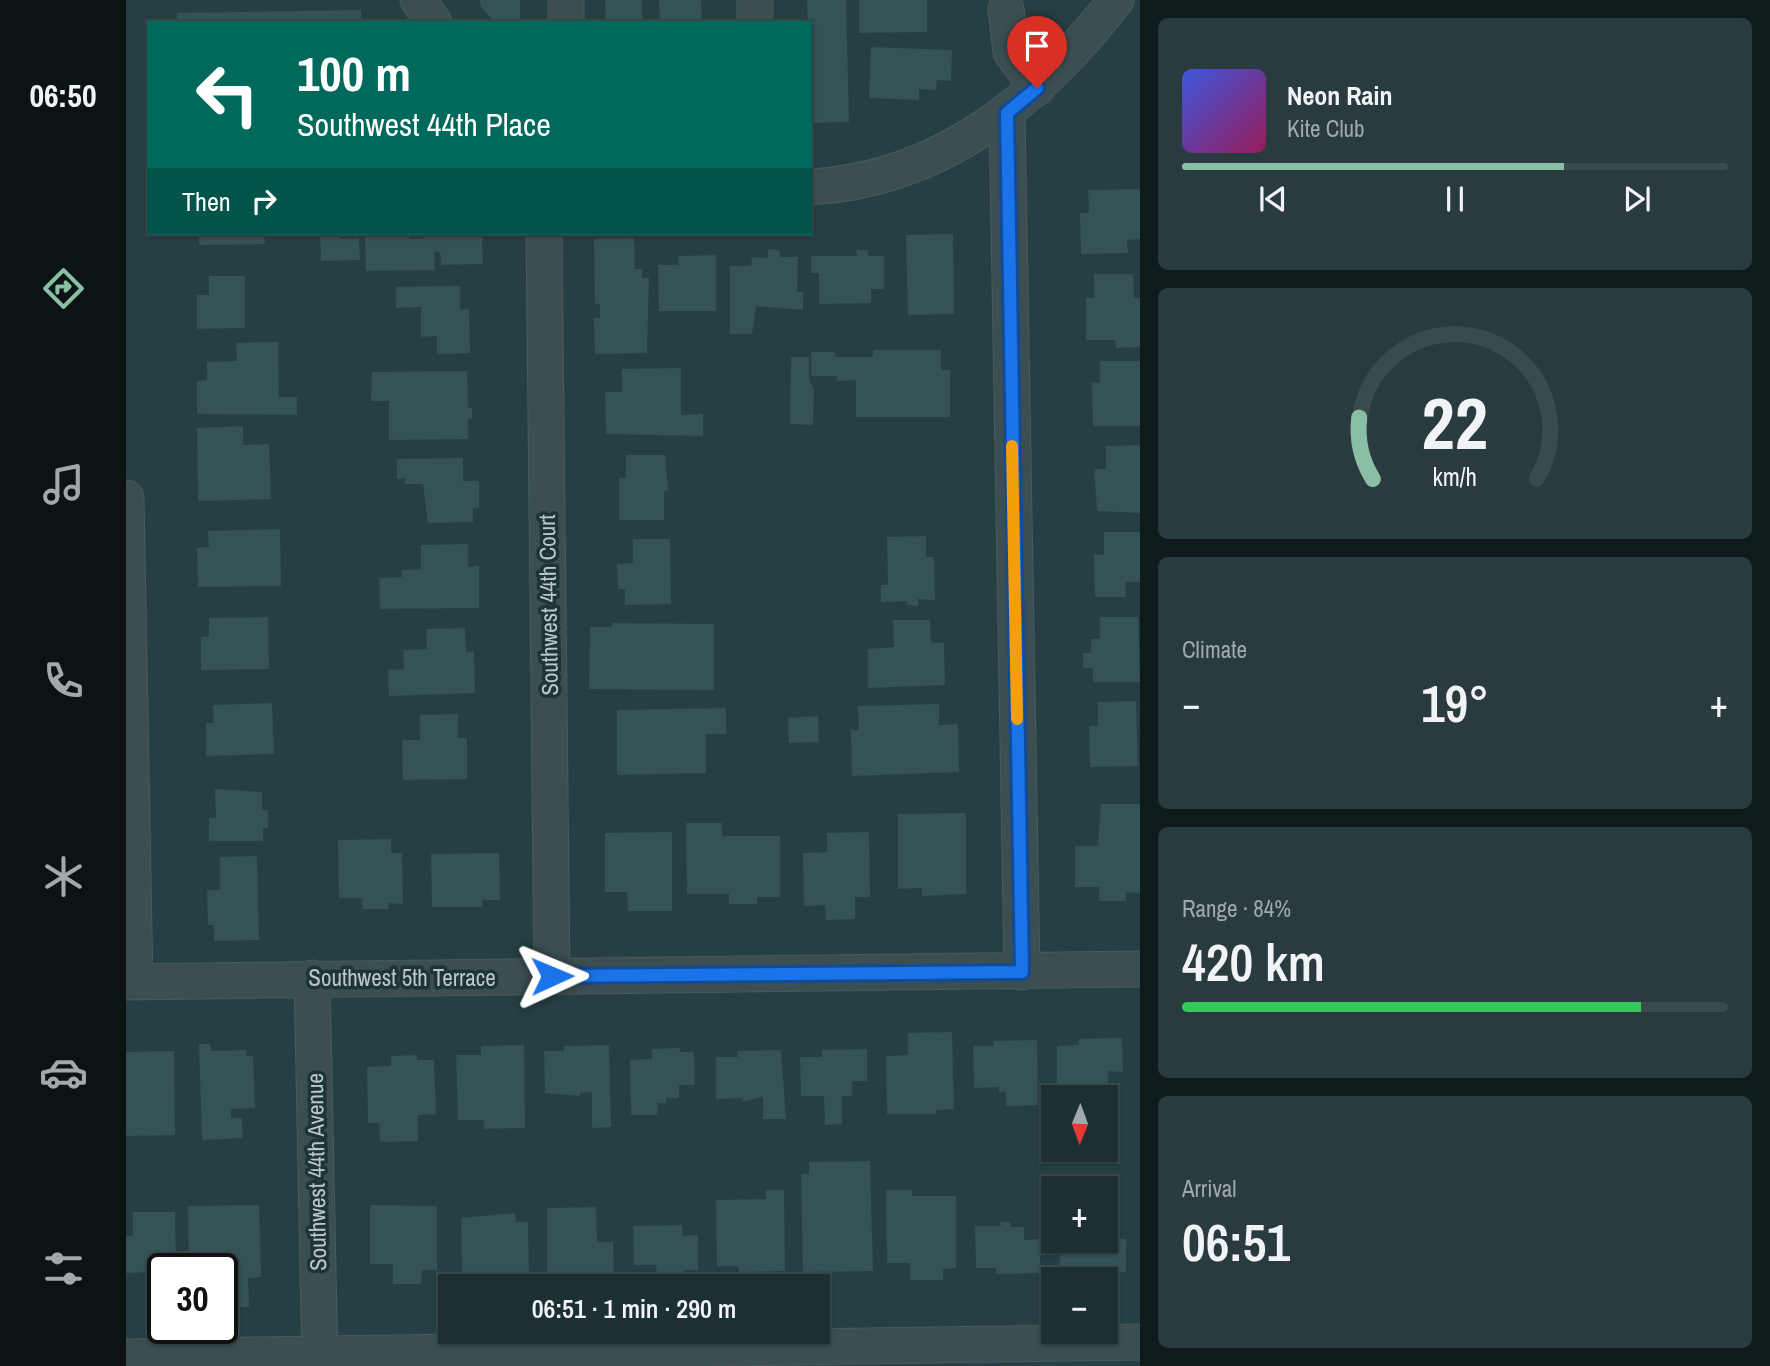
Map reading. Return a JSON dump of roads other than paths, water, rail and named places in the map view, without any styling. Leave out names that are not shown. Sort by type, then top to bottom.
[{"type":"street","points":[[418,0],[434,21]]},
{"type":"street","points":[[566,0],[566,21]]},
{"type":"street","points":[[755,0],[755,21]]},
{"type":"street","points":[[812,187],[859,180],[897,170],[971,137],[1007,113],[1037,88],[1074,52],[1116,0]]},
{"type":"street","points":[[1006,9],[1011,52],[1037,88]]},
{"type":"street","points":[[1007,113],[1022,972]]},
{"type":"street","name":"Southwest 44th Court","points":[[544,235],[552,976]]},
{"type":"street","points":[[126,498],[131,982]]},
{"type":"street","name":"Southwest 5th Terrace","points":[[131,982],[1140,970]]},
{"type":"street","name":"Southwest 44th Avenue","points":[[312,978],[320,1360]]},
{"type":"street","points":[[126,1357],[320,1360],[1140,1342]]}]
